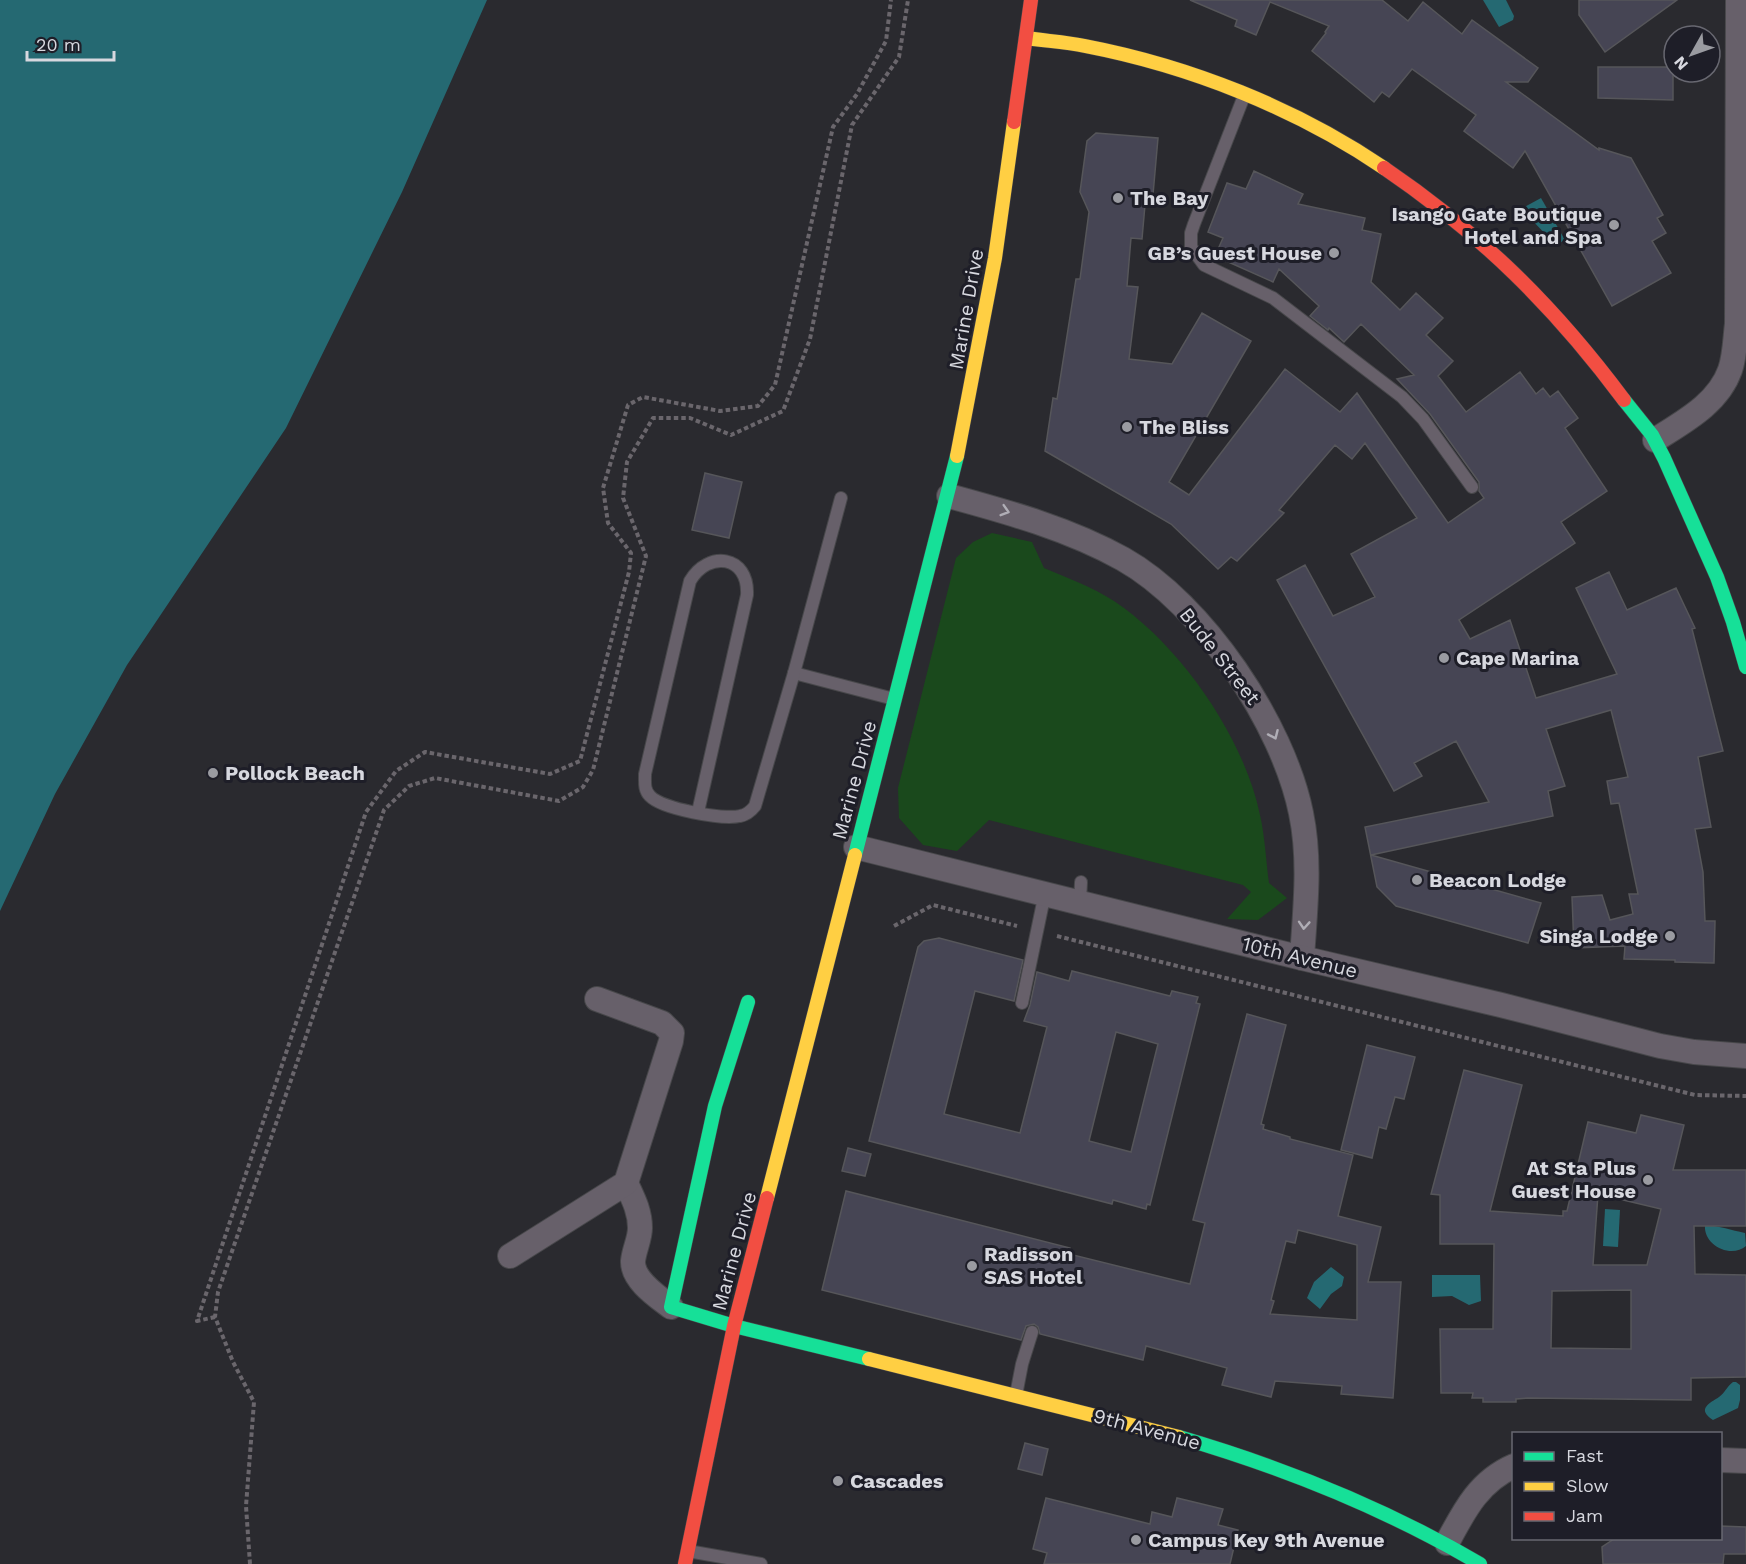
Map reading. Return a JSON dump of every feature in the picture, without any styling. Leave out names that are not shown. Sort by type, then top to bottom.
[{"type":"street","name":"Marine Drive","points":[[686,1557],[734,1326],[803,1065],[930,557],[949,496],[981,343],[1031,0]]},
{"type":"street","points":[[1655,440],[1713,399],[1729,372],[1734,355],[1737,324],[1738,0]]},
{"type":"street","points":[[1026,38],[1086,46],[1128,56],[1245,94],[1273,106],[1369,157],[1474,236],[1520,278],[1583,346],[1609,376],[1655,440],[1705,549],[1746,667]]},
{"type":"street","name":"Bude Street","points":[[949,496],[1062,530],[1124,559],[1161,585],[1199,635],[1236,670],[1264,714],[1281,751],[1301,813],[1307,861],[1302,958]]},
{"type":"street","name":"10th Avenue","points":[[856,847],[1045,893],[1080,892],[1302,958],[1501,1005],[1659,1046],[1694,1052],[1746,1056]]},
{"type":"street","points":[[510,1256],[626,1183],[672,1033],[662,1023],[597,999]]},
{"type":"street","points":[[626,1183],[639,1214],[640,1231],[633,1261],[635,1272],[652,1291],[672,1307],[715,1106],[748,1002]]},
{"type":"street","name":"9th Avenue","points":[[672,1307],[734,1326],[1154,1429],[1258,1461],[1366,1503],[1447,1543],[1480,1564]]},
{"type":"street","points":[[1722,1460],[1746,1461]]},
{"type":"street","points":[[1447,1543],[1464,1510],[1475,1496],[1487,1482],[1512,1467]]},
{"type":"lane","points":[[1245,94],[1194,224],[1191,233],[1191,247],[1204,265],[1274,298],[1402,397],[1423,419],[1472,487]]},
{"type":"lane","points":[[698,813],[747,595],[747,580],[732,562],[720,561],[699,568],[690,581],[645,774],[645,788],[653,799],[663,804],[698,813],[740,816],[752,810],[794,673],[841,498]]},
{"type":"lane","points":[[794,673],[895,699]]},
{"type":"lane","points":[[1022,1004],[1045,893]]},
{"type":"lane","points":[[1016,1396],[1022,1364],[1032,1332]]},
{"type":"lane","points":[[686,1557],[761,1564]]},
{"type":"path","points":[[215,1317],[197,1321],[366,812],[396,771],[425,752],[550,774],[580,762],[629,572],[631,553],[608,523],[603,488],[628,405],[643,397],[720,411],[758,406],[776,385],[833,127],[857,94],[886,40],[891,0]]},
{"type":"path","points":[[250,1564],[246,1506],[254,1402],[233,1362],[215,1317],[218,1292],[384,810],[409,786],[435,778],[559,801],[583,787],[593,770],[646,556],[623,498],[627,462],[653,418],[690,418],[731,435],[783,411],[810,339],[852,125],[899,57],[908,0]]},
{"type":"path","points":[[894,926],[933,905],[1025,928]]},
{"type":"path","points":[[1048,934],[1695,1095],[1746,1096]]},
{"type":"green space","points":[[992,533],[1032,542],[1044,568],[1114,601],[1162,642],[1206,695],[1240,755],[1252,785],[1262,823],[1269,883],[1287,898],[1258,920],[1227,919],[1251,892],[1243,885],[989,820],[957,851],[923,845],[899,818],[898,788],[956,558],[973,542]]},
{"type":"water","points":[[0,0],[487,0],[402,192],[286,428],[127,665],[55,794],[0,911]]},
{"type":"water","points":[[1483,0],[1506,0],[1514,16],[1513,20],[1499,27]]},
{"type":"water","points":[[1541,198],[1565,240],[1556,245],[1521,209]]},
{"type":"water","points":[[1605,1209],[1620,1210],[1618,1247],[1603,1246]]},
{"type":"water","points":[[1705,1225],[1745,1233],[1746,1246],[1733,1251],[1719,1248],[1708,1239]]},
{"type":"water","points":[[1331,1267],[1344,1277],[1342,1286],[1331,1294],[1320,1309],[1307,1298],[1314,1282]]},
{"type":"water","points":[[1432,1275],[1480,1275],[1481,1301],[1469,1305],[1452,1296],[1432,1297]]},
{"type":"water","points":[[1733,1382],[1740,1385],[1738,1408],[1713,1420],[1706,1413],[1706,1407]]},
{"type":"building","points":[[1190,0],[1382,0],[1408,21],[1423,2],[1462,34],[1472,20],[1538,68],[1528,82],[1506,82],[1599,150],[1599,148],[1631,158],[1663,215],[1657,218],[1666,233],[1652,241],[1671,273],[1612,306],[1525,151],[1513,168],[1464,131],[1476,115],[1412,69],[1389,97],[1382,92],[1374,102],[1312,51],[1329,26],[1270,2],[1256,35],[1235,26],[1237,20]]},
{"type":"building","points":[[1579,0],[1677,0],[1605,52],[1579,15]]},
{"type":"building","points":[[1598,67],[1662,67],[1662,84],[1673,84],[1673,100],[1598,98]]},
{"type":"building","points":[[1096,133],[1158,138],[1152,206],[1145,205],[1142,239],[1131,238],[1127,286],[1138,287],[1129,359],[1172,364],[1202,313],[1251,341],[1169,482],[1189,495],[1285,369],[1340,412],[1357,393],[1448,523],[1484,498],[1479,491],[1479,482],[1430,414],[1397,379],[1414,375],[1361,324],[1344,342],[1329,328],[1328,330],[1310,316],[1319,306],[1279,269],[1273,282],[1215,256],[1223,238],[1208,232],[1227,183],[1246,189],[1254,171],[1303,194],[1298,204],[1365,218],[1362,230],[1381,234],[1371,282],[1400,310],[1416,293],[1443,318],[1426,335],[1453,361],[1438,376],[1466,412],[1520,372],[1536,394],[1543,388],[1550,397],[1558,391],[1578,418],[1565,428],[1607,491],[1561,522],[1575,543],[1459,620],[1470,639],[1510,620],[1536,698],[1617,674],[1576,588],[1609,572],[1627,610],[1676,588],[1695,628],[1692,629],[1723,751],[1698,757],[1711,827],[1695,829],[1703,872],[1705,921],[1715,921],[1714,963],[1624,959],[1625,946],[1574,948],[1572,897],[1602,895],[1610,920],[1633,914],[1629,894],[1638,894],[1619,803],[1611,804],[1607,781],[1628,777],[1611,710],[1546,729],[1565,786],[1548,791],[1553,816],[1371,855],[1541,903],[1528,943],[1396,906],[1377,887],[1365,827],[1489,802],[1456,741],[1414,763],[1422,776],[1394,791],[1277,580],[1305,565],[1333,616],[1375,597],[1351,554],[1417,518],[1365,443],[1352,459],[1335,445],[1279,510],[1284,513],[1237,561],[1231,557],[1218,569],[1171,524],[1045,451],[1053,398],[1057,399],[1076,279],[1080,279],[1089,212],[1080,192],[1087,141]]},
{"type":"building","points":[[705,473],[742,482],[729,538],[692,530]]},
{"type":"building","points":[[939,938],[1023,960],[1014,1001],[975,991],[944,1114],[1020,1133],[1047,1027],[1024,1021],[1037,972],[1069,981],[1072,971],[1170,996],[1172,991],[1198,997],[1196,1003],[1200,1004],[1150,1205],[1147,1204],[1146,1209],[1113,1200],[1112,1204],[869,1141],[918,947],[924,941]],"holes":[[[1116,1032],[1158,1044],[1131,1152],[1089,1141]]]},
{"type":"building","points":[[1247,1014],[1286,1025],[1261,1124],[1264,1125],[1263,1129],[1290,1137],[1290,1139],[1353,1155],[1338,1216],[1381,1227],[1368,1282],[1401,1282],[1393,1398],[1341,1394],[1342,1386],[1275,1381],[1271,1397],[1222,1385],[1227,1368],[1146,1346],[1143,1360],[1040,1334],[1038,1327],[1034,1324],[1026,1326],[1021,1340],[822,1290],[846,1191],[1070,1248],[1069,1254],[1190,1284],[1205,1223],[1193,1220]],"holes":[[[1298,1230],[1357,1245],[1357,1320],[1270,1314],[1274,1301],[1271,1300],[1286,1241],[1295,1243]]]},
{"type":"building","points":[[1367,1045],[1415,1057],[1404,1099],[1395,1097],[1386,1129],[1379,1127],[1372,1158],[1341,1150]]},
{"type":"building","points":[[1464,1070],[1522,1085],[1490,1211],[1563,1216],[1563,1211],[1567,1211],[1588,1122],[1636,1133],[1641,1115],[1684,1125],[1673,1170],[1746,1170],[1746,1226],[1694,1226],[1695,1274],[1746,1275],[1746,1377],[1691,1378],[1691,1400],[1528,1398],[1516,1399],[1516,1402],[1483,1402],[1483,1398],[1472,1398],[1473,1393],[1441,1393],[1440,1329],[1493,1329],[1494,1244],[1440,1244],[1440,1195],[1431,1194]],"holes":[[[1598,1194],[1661,1209],[1647,1265],[1593,1265]],[[1631,1290],[1631,1349],[1551,1348],[1552,1291]]]},
{"type":"building","points":[[848,1148],[871,1154],[865,1176],[842,1171]]},
{"type":"building","points":[[1025,1443],[1048,1449],[1042,1475],[1018,1469]]},
{"type":"building","name":"Campus Key 9th Avenue","points":[[1046,1498],[1150,1524],[1152,1512],[1172,1517],[1177,1498],[1223,1509],[1218,1525],[1238,1530],[1230,1564],[1044,1564],[1047,1553],[1033,1549]]},
{"type":"building","points":[[1722,1526],[1746,1527],[1746,1554],[1724,1554],[1723,1564],[1603,1564],[1602,1547],[1612,1540],[1722,1540]]},
{"type":"traffic: fast","points":[[1624,400],[1652,435],[1664,458],[1717,577],[1746,667]]},
{"type":"traffic: fast","points":[[855,855],[957,456]]},
{"type":"traffic: fast","points":[[748,1002],[715,1106],[671,1307],[734,1326],[869,1359]]},
{"type":"traffic: fast","points":[[1179,1437],[1257,1462],[1334,1491],[1408,1525],[1480,1564]]},
{"type":"traffic: slow","points":[[1026,38],[1078,45],[1124,55],[1163,65],[1241,92],[1315,126],[1384,168]]},
{"type":"traffic: slow","points":[[957,456],[995,258],[1014,122]]},
{"type":"traffic: slow","points":[[767,1198],[855,855]]},
{"type":"traffic: slow","points":[[869,1359],[1179,1437]]},
{"type":"traffic: jam","points":[[1014,122],[1031,0]]},
{"type":"traffic: jam","points":[[1384,168],[1453,219],[1514,274],[1571,333],[1624,400]]},
{"type":"traffic: jam","points":[[685,1564],[734,1326],[767,1198]]},
{"type":"place","name":"The Bay","points":[[1118,198]]},
{"type":"place","name":"Isango Gate Boutique Hotel and Spa","points":[[1614,225]]},
{"type":"place","name":"GB’s Guest House","points":[[1334,253]]},
{"type":"place","name":"The Bliss","points":[[1127,427]]},
{"type":"place","name":"Cape Marina","points":[[1444,658]]},
{"type":"place","name":"Pollock Beach","points":[[213,773]]},
{"type":"place","name":"Beacon Lodge","points":[[1417,880]]},
{"type":"place","name":"Singa Lodge","points":[[1670,936]]},
{"type":"place","name":"At Sta Plus Guest House","points":[[1648,1180]]},
{"type":"place","name":"Radisson SAS Hotel","points":[[972,1266]]},
{"type":"place","name":"Cascades","points":[[838,1481]]},
{"type":"place","name":"Campus Key 9th Avenue","points":[[1136,1540]]}]
